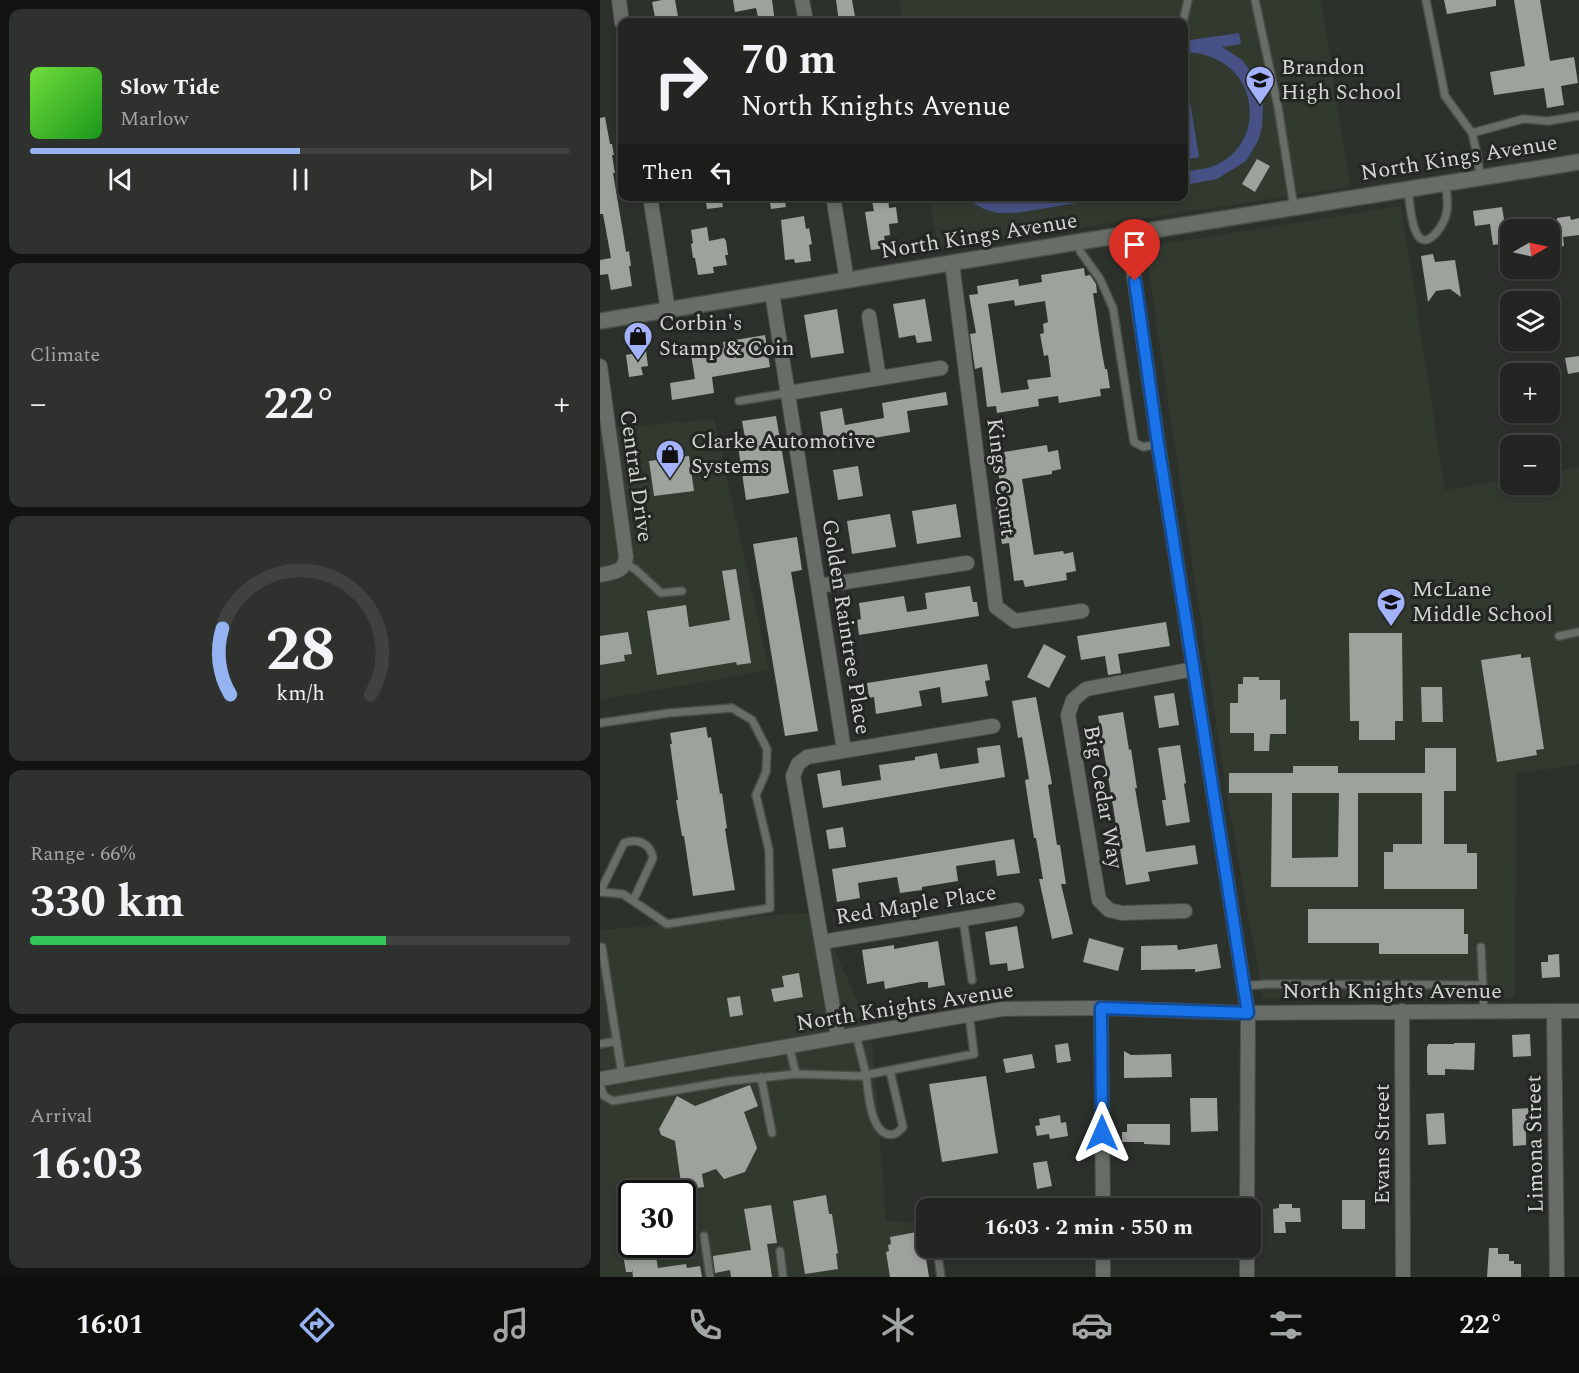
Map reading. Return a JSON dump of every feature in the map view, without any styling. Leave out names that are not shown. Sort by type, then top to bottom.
[{"type":"street","points":[[619,0],[621,18]]},
{"type":"street","points":[[802,0],[805,18]]},
{"type":"street","name":"North Kings Avenue","points":[[600,321],[1579,162]]},
{"type":"street","points":[[651,201],[668,310]]},
{"type":"street","points":[[834,201],[847,281]]},
{"type":"street","points":[[1128,234],[1158,444],[1248,1013],[1247,1198]]},
{"type":"street","name":"Kings Court","points":[[952,263],[996,607],[1015,621],[1082,611]]},
{"type":"street","name":"Golden Raintree Place","points":[[772,293],[844,750],[807,757],[798,764],[793,776],[838,1037]]},
{"type":"street","points":[[869,316],[879,378]]},
{"type":"street","name":"Central Drive","points":[[600,366],[626,552],[625,564],[618,571],[600,574]]},
{"type":"street","points":[[788,393],[940,368]]},
{"type":"street","points":[[819,586],[967,563]]},
{"type":"street","name":"Big Cedar Way","points":[[1185,911],[1122,914],[1109,910],[1100,900],[1068,715],[1073,699],[1086,690],[1194,669]]},
{"type":"street","points":[[844,750],[993,726]]},
{"type":"street","name":"Red Maple Place","points":[[822,942],[1017,910]]},
{"type":"street","points":[[1101,1008],[1102,1198]]},
{"type":"street","name":"North Knights Avenue","points":[[600,1079],[1002,1009],[1101,1008],[1248,1013],[1579,1011]]},
{"type":"street","name":"Evans Street","points":[[1402,1011],[1404,1277]]},
{"type":"street","name":"Limona Street","points":[[1554,1011],[1557,1277]]},
{"type":"street","points":[[1103,1258],[1103,1277]]},
{"type":"street","points":[[1247,1258],[1247,1277]]},
{"type":"lane","points":[[1184,18],[1188,0]]},
{"type":"lane","points":[[1255,0],[1278,107],[1294,208]]},
{"type":"lane","points":[[1426,0],[1445,96],[1472,133],[1480,177]]},
{"type":"lane","points":[[1472,133],[1523,119],[1548,121],[1579,116]]},
{"type":"lane","points":[[1407,189],[1415,231],[1424,240],[1436,235],[1446,217],[1448,207],[1445,183]]},
{"type":"lane","points":[[1078,242],[1080,251],[1100,279],[1113,308],[1134,442],[1143,447],[1158,444]]},
{"type":"lane","points":[[739,401],[788,393]]},
{"type":"lane","points":[[625,564],[635,569],[661,593],[682,591]]},
{"type":"lane","points":[[1559,636],[1579,632]]},
{"type":"lane","points":[[600,723],[669,713],[732,708],[752,720],[767,749],[766,772],[756,795],[769,850],[770,908],[667,924],[633,901],[623,894],[600,892],[624,843],[640,841],[647,845],[652,858],[633,901]]},
{"type":"lane","points":[[963,919],[972,980]]},
{"type":"lane","points":[[602,947],[622,1075]]},
{"type":"lane","points":[[1481,947],[1484,1011]]},
{"type":"lane","points":[[1243,986],[1268,984],[1483,985]]},
{"type":"lane","points":[[600,1085],[604,1096],[613,1101],[761,1077],[796,1074],[860,1076],[891,1071],[974,1054],[969,1015]]},
{"type":"lane","points":[[856,1034],[866,1075],[870,1106],[882,1132],[891,1135],[903,1127],[891,1071]]},
{"type":"lane","points":[[600,1044],[617,1041]]},
{"type":"lane","points":[[789,1046],[796,1074]]},
{"type":"lane","points":[[761,1077],[772,1133]]},
{"type":"lane","points":[[704,1236],[710,1277]]},
{"type":"lane","points":[[780,1251],[783,1277]]},
{"type":"lane","points":[[938,1258],[941,1277]]},
{"type":"shaded area","name":"Brandon High School","points":[[899,0],[1321,0],[1350,187],[938,249],[931,201],[1188,201],[1188,18],[901,18]]},
{"type":"shaded area","points":[[1239,33],[1241,44],[1222,47],[1242,60],[1253,75],[1261,91],[1263,107],[1262,127],[1258,141],[1246,161],[1217,179],[1188,184],[1188,171],[1216,165],[1234,152],[1244,139],[1249,123],[1250,107],[1246,92],[1238,77],[1227,65],[1211,57],[1188,53],[1188,40]]},
{"type":"shaded area","points":[[1188,90],[1199,157],[1188,159]]},
{"type":"shaded area","points":[[969,201],[1089,201],[1016,213],[998,213]]},
{"type":"shaded area","name":"McLane Middle School","points":[[1401,206],[1445,490],[1500,481],[1500,495],[1560,495],[1560,470],[1579,467],[1579,764],[1516,774],[1515,998],[1263,998],[1228,802],[1145,247]]},
{"type":"shaded area","points":[[600,419],[619,552],[618,562],[615,565],[600,568]]},
{"type":"shaded area","points":[[714,419],[769,670],[600,700],[600,581],[623,575],[631,568],[633,556],[616,428]]},
{"type":"shaded area","points":[[818,912],[868,1026],[600,1073],[600,930]]},
{"type":"shaded area","points":[[872,1038],[886,1221],[916,1222],[916,1258],[927,1258],[927,1277],[600,1277],[600,1086]]},
{"type":"building","points":[[675,0],[678,18],[655,18],[652,2]]},
{"type":"building","points":[[733,0],[772,0],[774,18],[758,18],[756,8],[735,12]]},
{"type":"building","points":[[836,0],[852,0],[855,18],[838,18]]},
{"type":"building","points":[[1444,0],[1496,0],[1496,6],[1447,14]]},
{"type":"building","points":[[1514,0],[1540,0],[1550,61],[1574,57],[1578,83],[1561,86],[1564,105],[1547,108],[1544,88],[1494,95],[1490,72],[1525,66]]},
{"type":"building","points":[[605,117],[614,155],[612,155],[615,173],[613,173],[626,252],[629,251],[632,286],[611,290],[608,274],[600,275],[600,260],[611,258],[603,214],[600,214],[600,118]]},
{"type":"building","points":[[1257,159],[1270,166],[1255,192],[1242,184]]},
{"type":"building","points":[[706,201],[722,201],[723,207],[707,209]]},
{"type":"building","points":[[770,201],[785,201],[786,207],[771,209]]},
{"type":"building","points":[[872,201],[888,201],[889,208],[896,207],[898,223],[889,224],[890,235],[884,236],[886,248],[871,250],[865,212],[874,211]]},
{"type":"building","points":[[1502,207],[1504,219],[1500,219],[1500,244],[1493,245],[1490,224],[1475,226],[1473,211]]},
{"type":"building","points":[[804,216],[812,244],[809,245],[811,261],[795,263],[794,259],[785,260],[781,220]]},
{"type":"building","points":[[1570,216],[1571,220],[1579,218],[1579,235],[1563,237],[1564,246],[1560,247],[1560,219],[1557,218]]},
{"type":"building","points":[[707,227],[709,241],[724,238],[726,241],[727,265],[713,267],[714,273],[698,275],[695,258],[693,258],[691,230]]},
{"type":"building","points":[[1433,254],[1435,262],[1455,260],[1461,297],[1450,289],[1436,291],[1428,302],[1421,256]]},
{"type":"building","points":[[1084,268],[1085,276],[1090,275],[1096,284],[1097,293],[1093,293],[1110,388],[1100,389],[1101,396],[1059,403],[1058,396],[1038,399],[1039,406],[997,413],[996,406],[987,407],[982,367],[975,369],[970,334],[976,333],[969,295],[978,294],[977,286],[1018,279],[1019,286],[1042,282],[1041,275]],"holes":[[[1014,300],[1015,306],[1045,301],[1048,322],[1043,324],[1044,333],[1040,334],[1044,356],[1048,355],[1051,377],[1027,380],[1029,389],[1001,393],[988,304]]]},
{"type":"building","points":[[925,299],[932,341],[917,343],[915,335],[899,338],[893,304]]},
{"type":"building","points":[[837,309],[844,353],[811,358],[804,315]]},
{"type":"building","points":[[765,335],[770,367],[712,377],[714,393],[672,400],[670,383],[695,379],[691,354],[724,348],[723,342]]},
{"type":"building","points":[[646,351],[648,366],[641,367],[643,375],[629,377],[626,355]]},
{"type":"building","points":[[1579,356],[1579,372],[1568,374],[1565,358]]},
{"type":"building","points":[[946,392],[948,405],[907,411],[910,432],[825,446],[820,412],[842,408],[845,425],[884,418],[882,403]]},
{"type":"building","points":[[776,416],[789,493],[746,500],[737,439],[745,438],[742,421]]},
{"type":"building","points":[[1047,445],[1048,452],[1058,450],[1061,469],[1052,471],[1052,474],[1022,479],[1034,555],[1073,552],[1076,571],[1066,573],[1067,580],[1025,587],[1023,580],[1014,581],[1009,543],[1002,544],[995,501],[1003,500],[996,460],[1006,459],[1004,452]]},
{"type":"building","points":[[689,456],[694,491],[654,496],[649,461]]},
{"type":"building","points":[[858,466],[863,496],[838,500],[833,470]]},
{"type":"building","points":[[956,504],[961,537],[917,544],[912,511]]},
{"type":"building","points":[[890,514],[896,547],[852,554],[847,521]]},
{"type":"building","points":[[797,537],[802,570],[791,572],[818,731],[785,736],[753,544]]},
{"type":"building","points":[[736,569],[751,663],[737,665],[736,662],[657,675],[647,611],[686,605],[689,627],[730,620],[722,571]]},
{"type":"building","points":[[970,586],[973,602],[977,602],[979,616],[859,635],[857,620],[861,619],[859,603],[904,596],[907,612],[927,609],[925,593]]},
{"type":"building","points":[[1166,622],[1170,646],[1118,654],[1121,673],[1108,675],[1105,656],[1081,660],[1077,636]]},
{"type":"building","points":[[628,632],[632,654],[624,655],[625,661],[600,665],[600,636]]},
{"type":"building","points":[[1349,633],[1402,633],[1403,721],[1395,721],[1395,740],[1359,740],[1359,721],[1350,721]]},
{"type":"building","points":[[1044,644],[1066,656],[1049,688],[1027,677]]},
{"type":"building","points":[[1521,654],[1521,658],[1530,657],[1544,749],[1536,750],[1537,755],[1497,762],[1481,660]]},
{"type":"building","points":[[987,664],[990,680],[985,681],[988,696],[942,703],[940,687],[919,691],[922,706],[876,714],[874,697],[869,698],[867,683]]},
{"type":"building","points":[[1243,677],[1280,680],[1280,700],[1286,699],[1286,734],[1270,734],[1269,751],[1254,751],[1254,733],[1230,733],[1230,703],[1238,703],[1238,684],[1243,684]]},
{"type":"building","points":[[1421,687],[1442,687],[1443,722],[1422,722]]},
{"type":"building","points":[[1174,693],[1179,725],[1159,728],[1154,696]]},
{"type":"building","points":[[1036,697],[1052,784],[1048,785],[1057,845],[1060,845],[1066,884],[1061,884],[1073,934],[1052,939],[1039,879],[1043,879],[1025,780],[1029,779],[1022,737],[1018,738],[1012,701]]},
{"type":"building","points":[[1123,712],[1129,750],[1131,749],[1146,852],[1195,845],[1198,864],[1148,872],[1150,881],[1126,885],[1098,716]]},
{"type":"building","points":[[706,727],[708,738],[711,737],[720,794],[722,793],[727,828],[725,829],[735,890],[693,896],[676,800],[678,800],[670,733]]},
{"type":"building","points":[[1000,745],[1005,777],[823,808],[817,774],[840,770],[842,786],[881,780],[879,765],[915,760],[915,757],[937,753],[940,769],[979,763],[977,748]]},
{"type":"building","points":[[1180,745],[1190,822],[1166,826],[1162,800],[1166,800],[1158,748]]},
{"type":"building","points":[[1425,748],[1456,748],[1456,791],[1444,791],[1444,844],[1467,844],[1467,853],[1477,853],[1477,889],[1384,889],[1384,852],[1393,852],[1393,844],[1422,844],[1422,793],[1358,793],[1358,887],[1271,887],[1272,793],[1229,793],[1229,773],[1293,773],[1293,766],[1338,766],[1338,773],[1425,773]],"holes":[[[1292,793],[1339,793],[1338,857],[1292,858]]]},
{"type":"building","points":[[843,827],[846,847],[829,849],[826,830]]},
{"type":"building","points":[[1014,839],[1020,873],[997,876],[995,860],[956,866],[958,881],[900,893],[897,877],[858,883],[860,898],[837,902],[832,869]]},
{"type":"building","points":[[1308,909],[1464,909],[1464,934],[1468,934],[1468,954],[1379,954],[1379,943],[1308,943]]},
{"type":"building","points":[[1017,926],[1024,968],[1008,971],[1007,963],[990,965],[985,932]]},
{"type":"building","points":[[1089,938],[1124,948],[1118,971],[1083,962]]},
{"type":"building","points":[[938,941],[945,985],[928,988],[928,982],[921,982],[885,989],[884,981],[867,984],[862,950],[894,945],[894,949]]},
{"type":"building","points":[[1217,944],[1221,968],[1195,972],[1195,969],[1141,970],[1141,946],[1177,945],[1178,950]]},
{"type":"building","points":[[1559,954],[1560,977],[1542,978],[1541,962],[1548,962],[1548,955]]},
{"type":"building","points":[[799,973],[803,997],[774,1002],[771,989],[784,987],[782,976]]},
{"type":"building","points":[[740,996],[743,1015],[730,1017],[727,998]]},
{"type":"building","points":[[1530,1034],[1531,1056],[1513,1057],[1512,1035]]},
{"type":"building","points":[[1068,1043],[1071,1061],[1057,1063],[1055,1045]]},
{"type":"building","points":[[1475,1043],[1474,1070],[1445,1069],[1445,1075],[1428,1075],[1428,1044]]},
{"type":"building","points":[[1124,1051],[1131,1055],[1171,1054],[1172,1077],[1124,1078]]},
{"type":"building","points":[[1032,1054],[1035,1068],[1006,1073],[1003,1059]]},
{"type":"building","points":[[986,1076],[998,1153],[942,1162],[929,1084]]},
{"type":"building","points":[[750,1085],[758,1106],[744,1112],[757,1148],[745,1172],[724,1179],[716,1169],[702,1174],[704,1187],[696,1188],[696,1180],[681,1180],[675,1141],[661,1135],[659,1129],[677,1096],[695,1106]]},
{"type":"building","points":[[1190,1098],[1217,1098],[1218,1131],[1191,1132]]},
{"type":"building","points":[[1530,1108],[1531,1130],[1526,1130],[1526,1145],[1513,1146],[1512,1109]]},
{"type":"building","points":[[1444,1113],[1446,1144],[1428,1145],[1426,1114]]},
{"type":"building","points":[[1060,1115],[1061,1123],[1066,1122],[1068,1136],[1050,1139],[1049,1134],[1037,1136],[1035,1126],[1040,1125],[1039,1119]]},
{"type":"building","points":[[1127,1124],[1170,1124],[1170,1145],[1122,1142],[1122,1132],[1127,1132]]},
{"type":"building","points":[[1047,1161],[1052,1186],[1037,1189],[1033,1163]]},
{"type":"building","points":[[826,1195],[829,1214],[832,1214],[838,1269],[805,1274],[793,1201]]},
{"type":"building","points":[[1342,1200],[1365,1200],[1365,1229],[1342,1229]]},
{"type":"building","points":[[1279,1204],[1292,1204],[1292,1208],[1300,1208],[1301,1222],[1285,1222],[1286,1233],[1274,1233],[1273,1209],[1279,1208]]},
{"type":"building","points":[[771,1205],[777,1243],[767,1244],[772,1277],[731,1277],[730,1270],[715,1273],[713,1256],[751,1250],[744,1209]]},
{"type":"building","points":[[916,1232],[916,1258],[926,1258],[929,1277],[890,1277],[886,1252],[889,1251],[888,1245],[891,1244],[890,1237]]},
{"type":"building","points":[[1489,1248],[1498,1248],[1498,1254],[1509,1254],[1509,1261],[1521,1264],[1521,1277],[1487,1277]]},
{"type":"building","points":[[624,1258],[656,1258],[658,1268],[686,1264],[687,1268],[700,1266],[702,1277],[633,1277],[632,1268],[632,1272],[626,1272]]},
{"type":"place","name":"Brandon High School","points":[[1260,106]]},
{"type":"place","name":"Corbin's Stamp & Coin","points":[[638,362]]},
{"type":"place","name":"Clarke Automotive Systems","points":[[670,480]]},
{"type":"place","name":"McLane Middle School","points":[[1391,628]]},
{"type":"route","points":[[1102,1133],[1101,1008],[1248,1013],[1158,444],[1135,281]]}]
